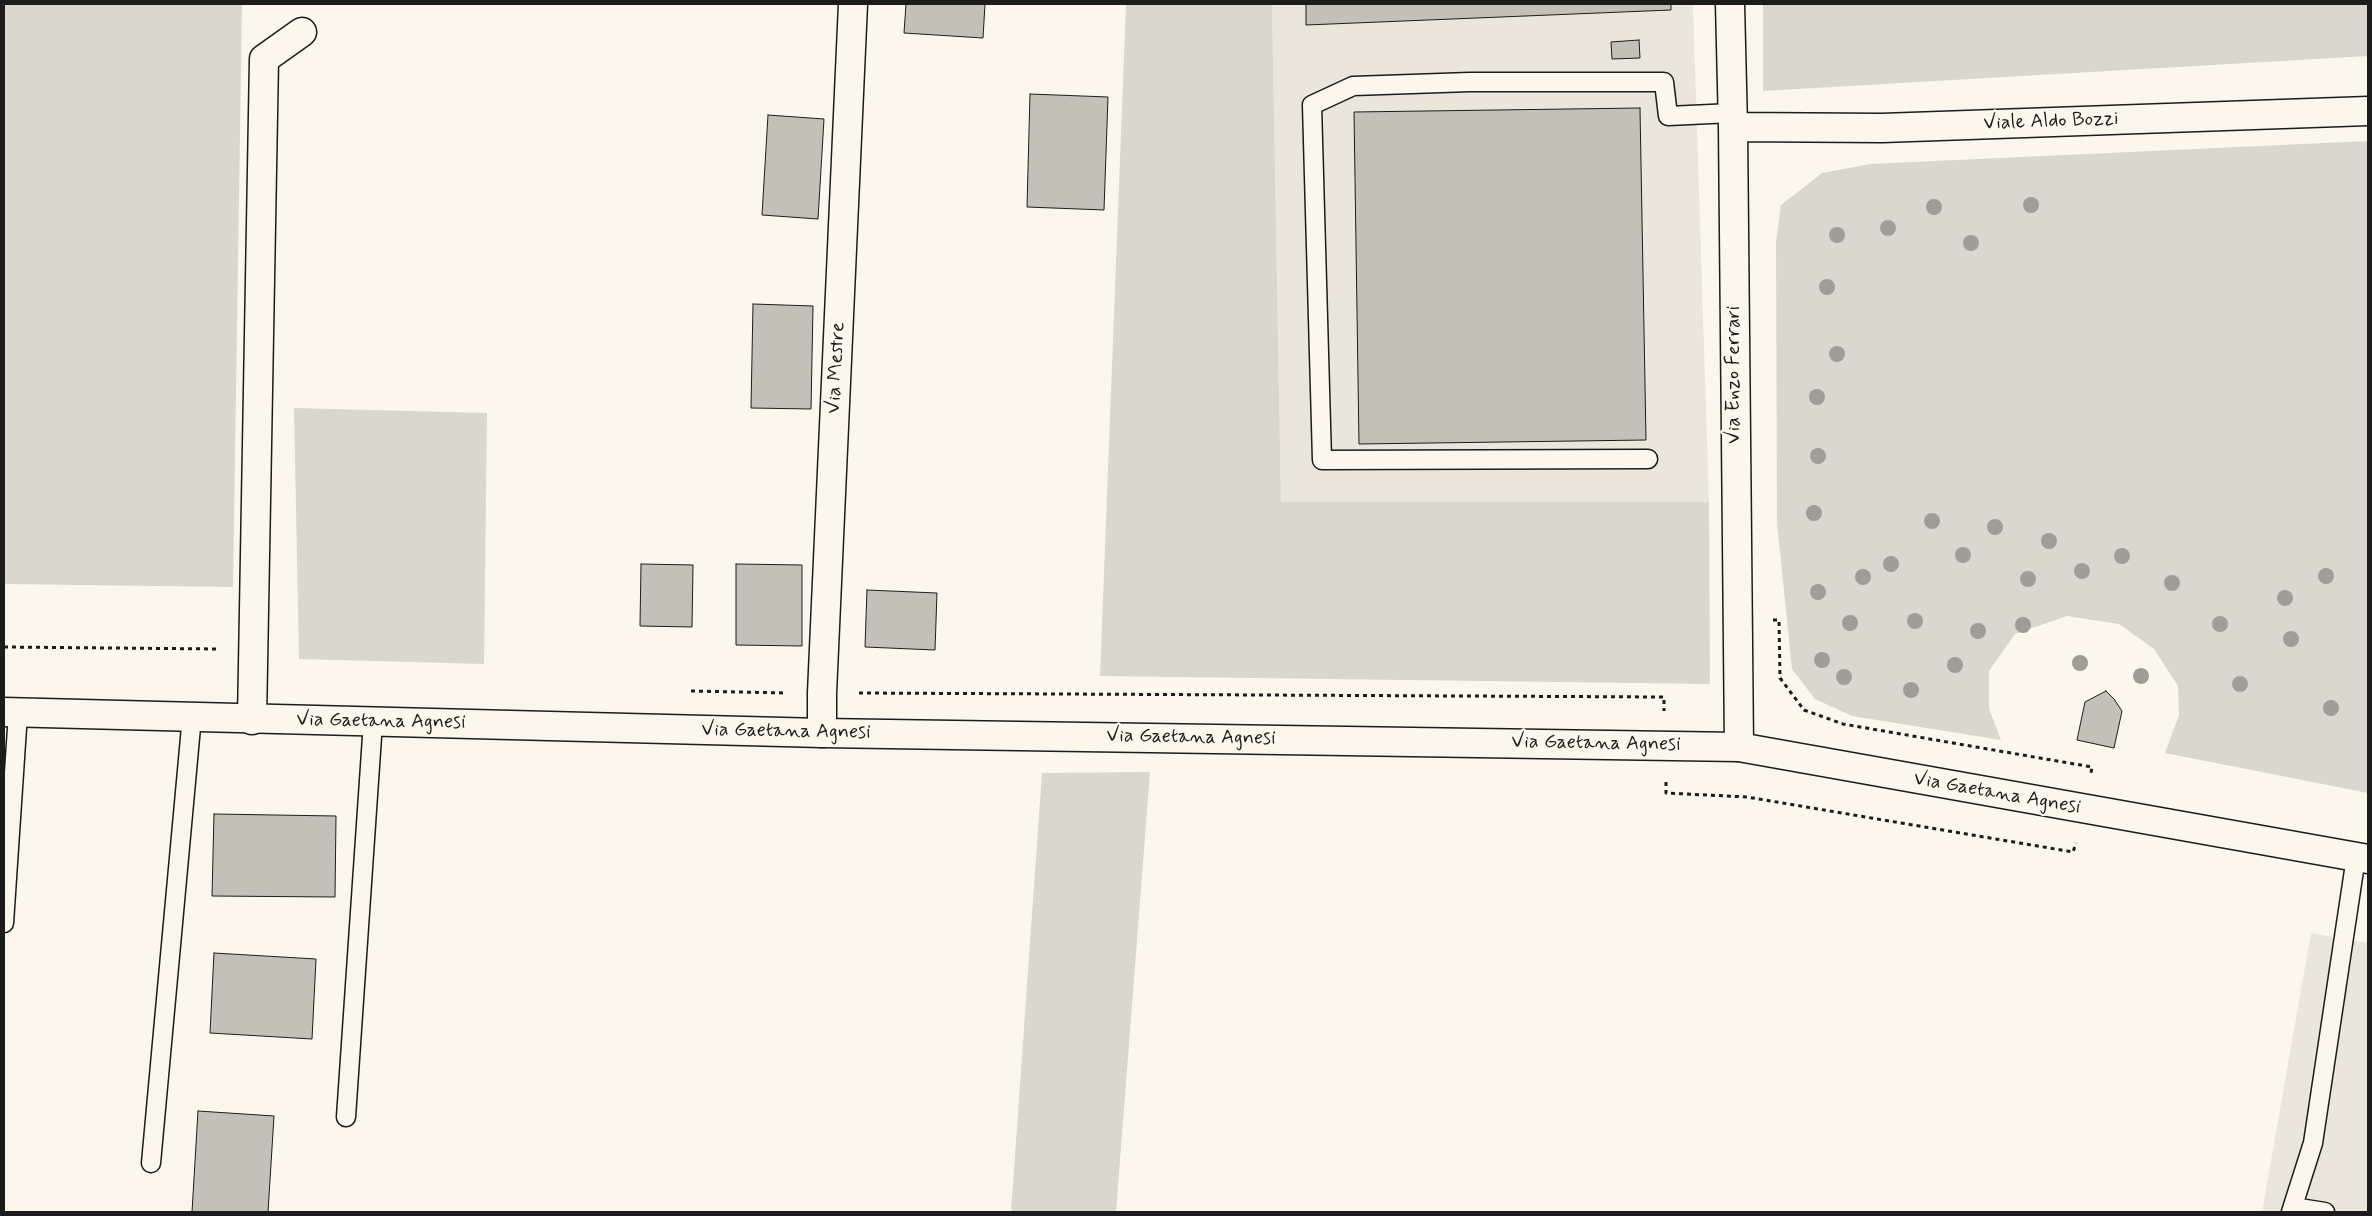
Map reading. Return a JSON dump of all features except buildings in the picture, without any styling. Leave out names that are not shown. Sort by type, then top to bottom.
[{"type":"street","name":"Via Mestre","points":[[822,733],[822,683],[853,4]]},
{"type":"street","name":"Via Enzo Ferrari","points":[[1730,4],[1733,120],[1739,747]]},
{"type":"street","points":[[252,720],[264,59],[302,32]]},
{"type":"street","name":"Viale Aldo Bozzi","points":[[1733,120],[1882,128],[2368,111]]},
{"type":"street","name":"Via Gaetana Agnesi","points":[[11,712],[192,716],[252,720],[822,733],[1739,747],[2362,858]]},
{"type":"lane","points":[[1648,459],[1322,460],[1312,105],[1353,86],[1480,82],[1664,82],[1668,116],[1733,120]]},
{"type":"lane","points":[[4,923],[11,712]]},
{"type":"lane","points":[[151,1163],[192,716]]},
{"type":"lane","points":[[346,1117],[373,722]]},
{"type":"lane","points":[[2325,1212],[2292,1210],[2313,1142],[2362,858]]},
{"type":"path","points":[[1738,620],[1779,620],[1780,678],[1804,710],[1843,724],[2092,767]]},
{"type":"shaded area","points":[[4,4],[242,4],[233,587],[4,584]]},
{"type":"shaded area","points":[[1126,4],[1272,4],[1281,502],[1709,502],[1710,684],[1100,676]]},
{"type":"shaded area","points":[[1272,4],[1693,4],[1709,502],[1281,502]]},
{"type":"shaded area","points":[[1763,4],[2368,4],[2368,56],[1763,91]]},
{"type":"shaded area","points":[[2368,141],[2368,793],[2165,753],[2179,715],[2178,686],[2154,649],[2119,624],[2067,616],[2015,634],[1989,671],[1989,709],[2001,740],[1852,716],[1815,699],[1792,669],[1777,523],[1776,242],[1781,205],[1822,173],[1870,164]]},
{"type":"shaded area","points":[[294,408],[487,413],[484,664],[299,659]]},
{"type":"shaded area","points":[[1150,772],[1116,1212],[1011,1212],[1042,773]]},
{"type":"shaded area","points":[[2311,933],[2368,943],[2368,1212],[2262,1212]]}]
